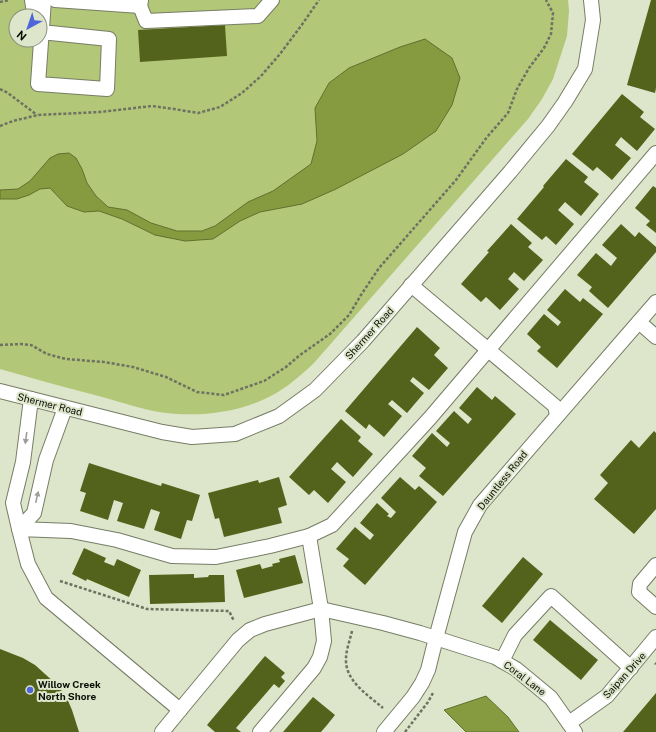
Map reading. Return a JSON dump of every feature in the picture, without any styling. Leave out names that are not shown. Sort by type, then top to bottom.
[{"type":"street","points":[[55,0],[141,3],[146,21],[258,16],[272,0]]},
{"type":"street","name":"Shermer Road","points":[[0,391],[162,432],[192,437],[235,434],[280,416],[316,390],[363,341],[548,126],[585,69],[593,20],[591,0]]},
{"type":"street","points":[[40,23],[109,39],[107,89],[38,84],[40,23]]},
{"type":"street","points":[[20,529],[71,531],[117,540],[172,556],[216,557],[309,536],[332,525],[430,418],[656,153]]},
{"type":"street","points":[[411,285],[555,406],[557,415]]},
{"type":"street","name":"Dauntless Road","points":[[384,732],[413,697],[428,670],[465,532],[480,505],[656,302]]},
{"type":"street","points":[[639,322],[656,337]]},
{"type":"street","points":[[31,399],[23,462],[13,503],[28,564],[46,598],[180,710]]},
{"type":"street","points":[[20,529],[34,513],[46,460],[65,408]]},
{"type":"street","points":[[260,732],[314,668],[320,657],[324,641],[309,536]]},
{"type":"street","points":[[656,565],[640,584],[639,592],[656,607]]},
{"type":"street","points":[[502,661],[515,635],[551,596],[630,668]]},
{"type":"street","points":[[162,732],[238,640],[250,630],[265,624],[320,609]]},
{"type":"street","name":"Coral Lane","points":[[320,609],[383,623],[495,657],[520,672],[551,698],[572,728]]},
{"type":"street","name":"Saipan Drive","points":[[572,728],[607,696],[656,637]]},
{"type":"path","points":[[0,2],[9,0]]},
{"type":"path","points":[[0,126],[37,115],[100,112],[152,106],[198,113],[220,107],[242,93],[261,76],[301,26],[318,0]]},
{"type":"path","points":[[0,345],[31,345],[47,354],[66,359],[104,362],[133,367],[166,377],[197,392],[224,395],[264,381],[286,367],[300,354],[330,334],[349,315],[379,268],[456,180],[508,112],[517,89],[552,34],[553,13],[546,0]]},
{"type":"path","points":[[0,89],[8,93],[37,115]]},
{"type":"path","points":[[60,581],[147,609],[229,611],[234,621]]},
{"type":"path","points":[[352,631],[346,659],[348,673],[353,681],[383,708]]},
{"type":"shaded area","points":[[0,0],[568,0],[569,11],[567,36],[553,79],[542,99],[528,119],[313,364],[283,389],[250,405],[235,409],[205,414],[174,414],[139,408],[0,369]]},
{"type":"shaded area","points":[[425,39],[452,58],[460,78],[452,105],[436,131],[403,154],[336,189],[302,204],[260,212],[240,221],[213,239],[185,241],[155,235],[122,219],[99,211],[84,212],[67,206],[50,188],[40,189],[17,199],[0,199],[0,190],[18,189],[30,181],[50,158],[58,154],[69,153],[76,158],[87,183],[96,196],[108,207],[127,210],[151,223],[177,231],[202,231],[215,226],[248,202],[273,191],[311,164],[317,141],[315,108],[329,83],[349,68],[400,47]]},
{"type":"shaded area","points":[[486,696],[508,717],[519,732],[466,732],[444,710]]},
{"type":"building","points":[[651,0],[656,0],[655,93],[627,85]]},
{"type":"building","points":[[225,25],[227,56],[140,62],[138,30]]},
{"type":"building","points":[[622,94],[644,112],[640,117],[655,129],[637,151],[621,137],[615,145],[631,158],[612,180],[597,167],[593,171],[572,154]]},
{"type":"building","points":[[566,159],[588,177],[584,182],[599,194],[581,216],[565,202],[558,210],[574,224],[556,245],[546,236],[542,240],[517,219]]},
{"type":"building","points":[[653,186],[656,188],[656,233],[646,225],[650,221],[635,208]]},
{"type":"building","points":[[511,224],[532,243],[528,247],[543,260],[524,281],[514,272],[508,279],[519,289],[500,310],[486,297],[481,302],[461,284]]},
{"type":"building","points":[[621,224],[635,237],[639,232],[656,247],[656,252],[608,308],[589,291],[592,287],[577,275],[596,253],[611,266],[617,258],[602,245]]},
{"type":"building","points":[[565,289],[580,302],[583,298],[603,314],[557,368],[537,351],[541,347],[527,334],[544,314],[558,326],[561,322],[547,310]]},
{"type":"building","points":[[417,327],[440,348],[434,355],[448,368],[429,390],[413,377],[410,381],[424,393],[407,413],[392,400],[388,404],[402,416],[384,437],[369,424],[366,429],[345,411]]},
{"type":"building","points":[[477,387],[492,400],[495,396],[516,414],[443,496],[419,476],[426,468],[412,456],[432,433],[447,447],[450,443],[436,431],[454,411],[468,424],[472,419],[459,408]]},
{"type":"building","points":[[341,419],[361,437],[358,441],[373,454],[353,477],[337,462],[331,469],[346,482],[328,503],[314,490],[309,495],[289,477]]},
{"type":"building","points":[[654,431],[656,433],[656,509],[634,534],[594,499],[608,483],[600,475],[631,440],[639,448]]},
{"type":"building","points":[[89,463],[161,486],[162,483],[200,495],[192,521],[187,520],[181,539],[154,530],[160,512],[151,509],[144,529],[117,521],[123,503],[114,500],[108,520],[80,511],[86,493],[80,491]]},
{"type":"building","points":[[279,477],[287,505],[278,508],[282,523],[224,537],[219,518],[215,519],[208,493],[258,480],[259,483]]},
{"type":"building","points":[[400,477],[415,490],[419,486],[437,502],[365,585],[343,566],[349,559],[336,549],[355,527],[370,540],[374,535],[360,523],[377,503],[389,514],[387,516],[391,518],[396,512],[381,498]]},
{"type":"building","points":[[84,548],[106,558],[104,562],[114,566],[117,559],[141,570],[129,597],[87,579],[86,581],[72,574]]},
{"type":"building","points":[[295,555],[303,583],[244,598],[236,570],[260,564],[262,569],[280,562],[279,559]]},
{"type":"building","points":[[523,557],[543,574],[502,623],[482,606]]},
{"type":"building","points":[[194,574],[194,578],[208,577],[209,575],[224,575],[225,602],[150,604],[149,575]]},
{"type":"building","points":[[550,620],[598,660],[581,680],[533,640]]},
{"type":"building","name":"Willow Creek North Shore","points":[[0,649],[23,658],[35,665],[55,683],[66,696],[79,732],[0,732]]},
{"type":"building","points":[[265,656],[285,673],[281,677],[285,681],[279,688],[274,684],[236,728],[241,732],[215,732],[207,725]]},
{"type":"building","points":[[656,693],[656,732],[623,732]]},
{"type":"building","points":[[313,697],[335,715],[321,732],[283,732]]},
{"type":"place","name":"Willow Creek North Shore","points":[[30,690]]}]
